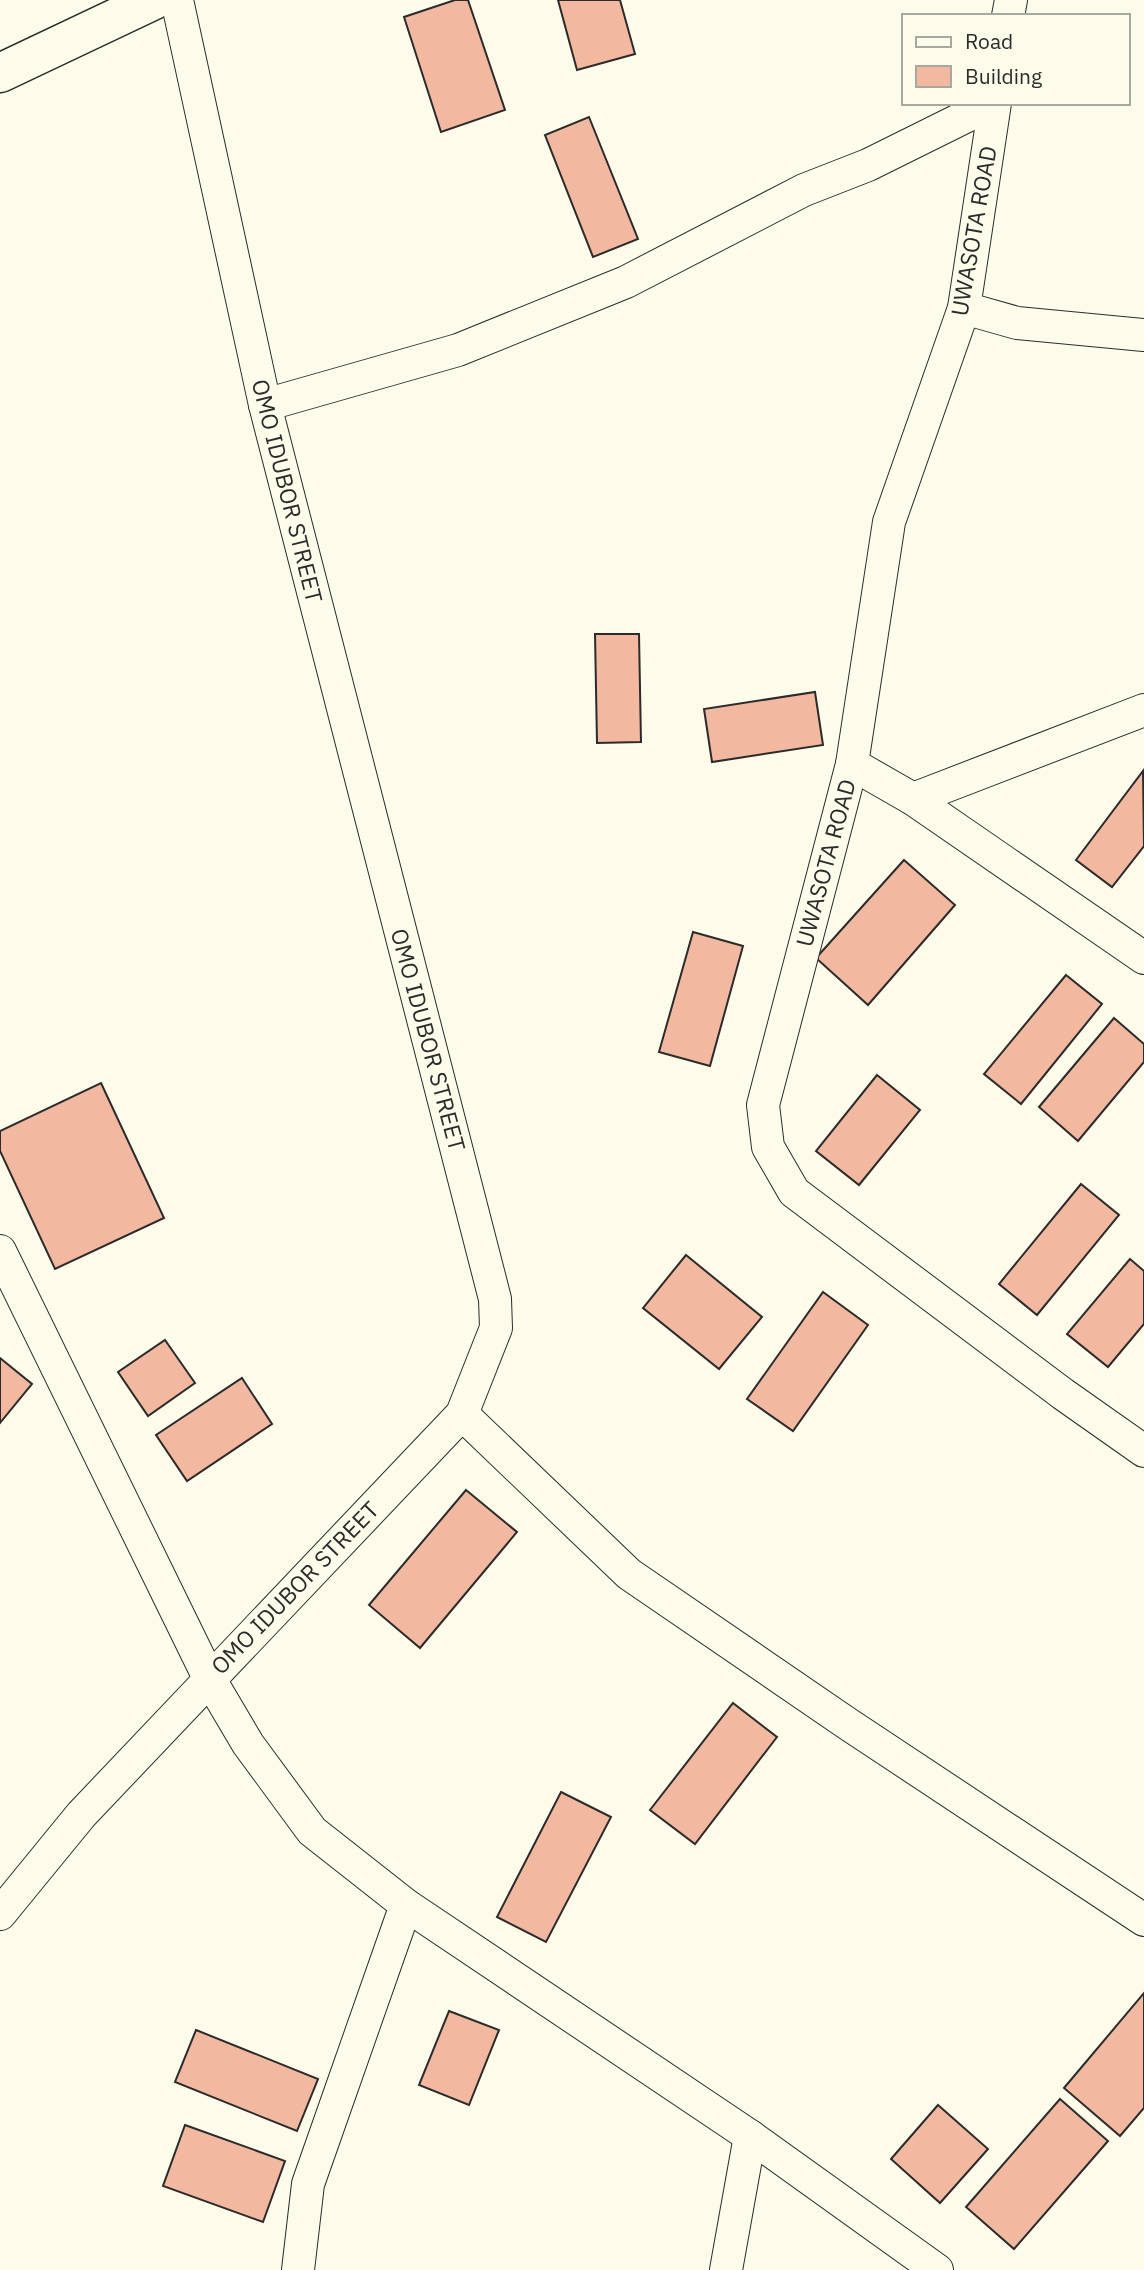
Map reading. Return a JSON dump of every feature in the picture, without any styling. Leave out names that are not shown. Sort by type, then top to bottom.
[{"type":"street","points":[[0,73],[154,0]]},
{"type":"street","name":"OMO IDUBOR STREET","points":[[0,1914],[81,1815],[462,1414],[496,1328],[495,1299],[265,405],[177,0]]},
{"type":"street","points":[[265,405],[458,350],[626,282],[804,190],[868,165],[990,105]]},
{"type":"street","name":"UWASOTA ROAD","points":[[994,105],[964,308],[889,522],[852,764],[763,1105],[768,1147],[794,1192],[1063,1395],[1144,1451]]},
{"type":"street","points":[[964,308],[1017,323],[1144,335]]},
{"type":"street","points":[[913,799],[1144,710]]},
{"type":"street","points":[[852,764],[913,799],[1144,958]]},
{"type":"street","points":[[0,1251],[209,1678],[248,1744],[312,1831],[406,1905],[750,2136],[937,2270]]},
{"type":"street","points":[[462,1414],[629,1574],[848,1724],[1144,1920]]},
{"type":"street","points":[[298,2270],[308,2184],[406,1905]]},
{"type":"street","points":[[726,2270],[750,2136]]},
{"type":"building","points":[[455,0],[468,0],[505,110],[441,132],[404,17]]},
{"type":"building","points":[[558,0],[620,0],[635,54],[577,70]]},
{"type":"building","points":[[589,117],[638,239],[593,257],[545,135]]},
{"type":"building","points":[[595,634],[639,634],[641,742],[597,743]]},
{"type":"building","points":[[815,692],[823,745],[712,762],[704,709]]},
{"type":"building","points":[[1143,771],[1144,846],[1112,887],[1076,860]]},
{"type":"building","points":[[904,860],[955,905],[868,1005],[816,958]]},
{"type":"building","points":[[693,932],[743,946],[710,1066],[659,1052]]},
{"type":"building","points":[[1066,975],[1102,1004],[1021,1104],[984,1074]]},
{"type":"building","points":[[1114,1018],[1144,1044],[1144,1062],[1078,1141],[1039,1107]]},
{"type":"building","points":[[877,1075],[920,1110],[859,1185],[816,1151]]},
{"type":"building","points":[[101,1083],[164,1218],[55,1269],[0,1151],[0,1131]]},
{"type":"building","points":[[1081,1184],[1119,1215],[1037,1315],[999,1284]]},
{"type":"building","points":[[686,1255],[762,1317],[719,1369],[643,1308]]},
{"type":"building","points":[[1130,1259],[1144,1271],[1144,1324],[1108,1367],[1067,1334]]},
{"type":"building","points":[[823,1292],[868,1325],[793,1431],[747,1399]]},
{"type":"building","points":[[165,1340],[195,1383],[148,1416],[118,1372]]},
{"type":"building","points":[[0,1358],[32,1384],[0,1423]]},
{"type":"building","points":[[242,1378],[272,1424],[187,1481],[156,1435]]},
{"type":"building","points":[[466,1490],[517,1532],[420,1648],[369,1605]]},
{"type":"building","points":[[733,1703],[777,1737],[695,1844],[650,1810]]},
{"type":"building","points":[[561,1792],[611,1817],[546,1942],[497,1917]]},
{"type":"building","points":[[1144,1993],[1144,2108],[1120,2136],[1064,2088]]},
{"type":"building","points":[[449,2011],[499,2030],[469,2105],[419,2085]]},
{"type":"building","points":[[196,2030],[318,2079],[297,2131],[175,2082]]},
{"type":"building","points":[[1060,2099],[1108,2141],[1014,2249],[966,2207]]},
{"type":"building","points":[[938,2105],[988,2149],[940,2203],[891,2159]]},
{"type":"building","points":[[185,2125],[285,2161],[263,2222],[163,2186]]}]
